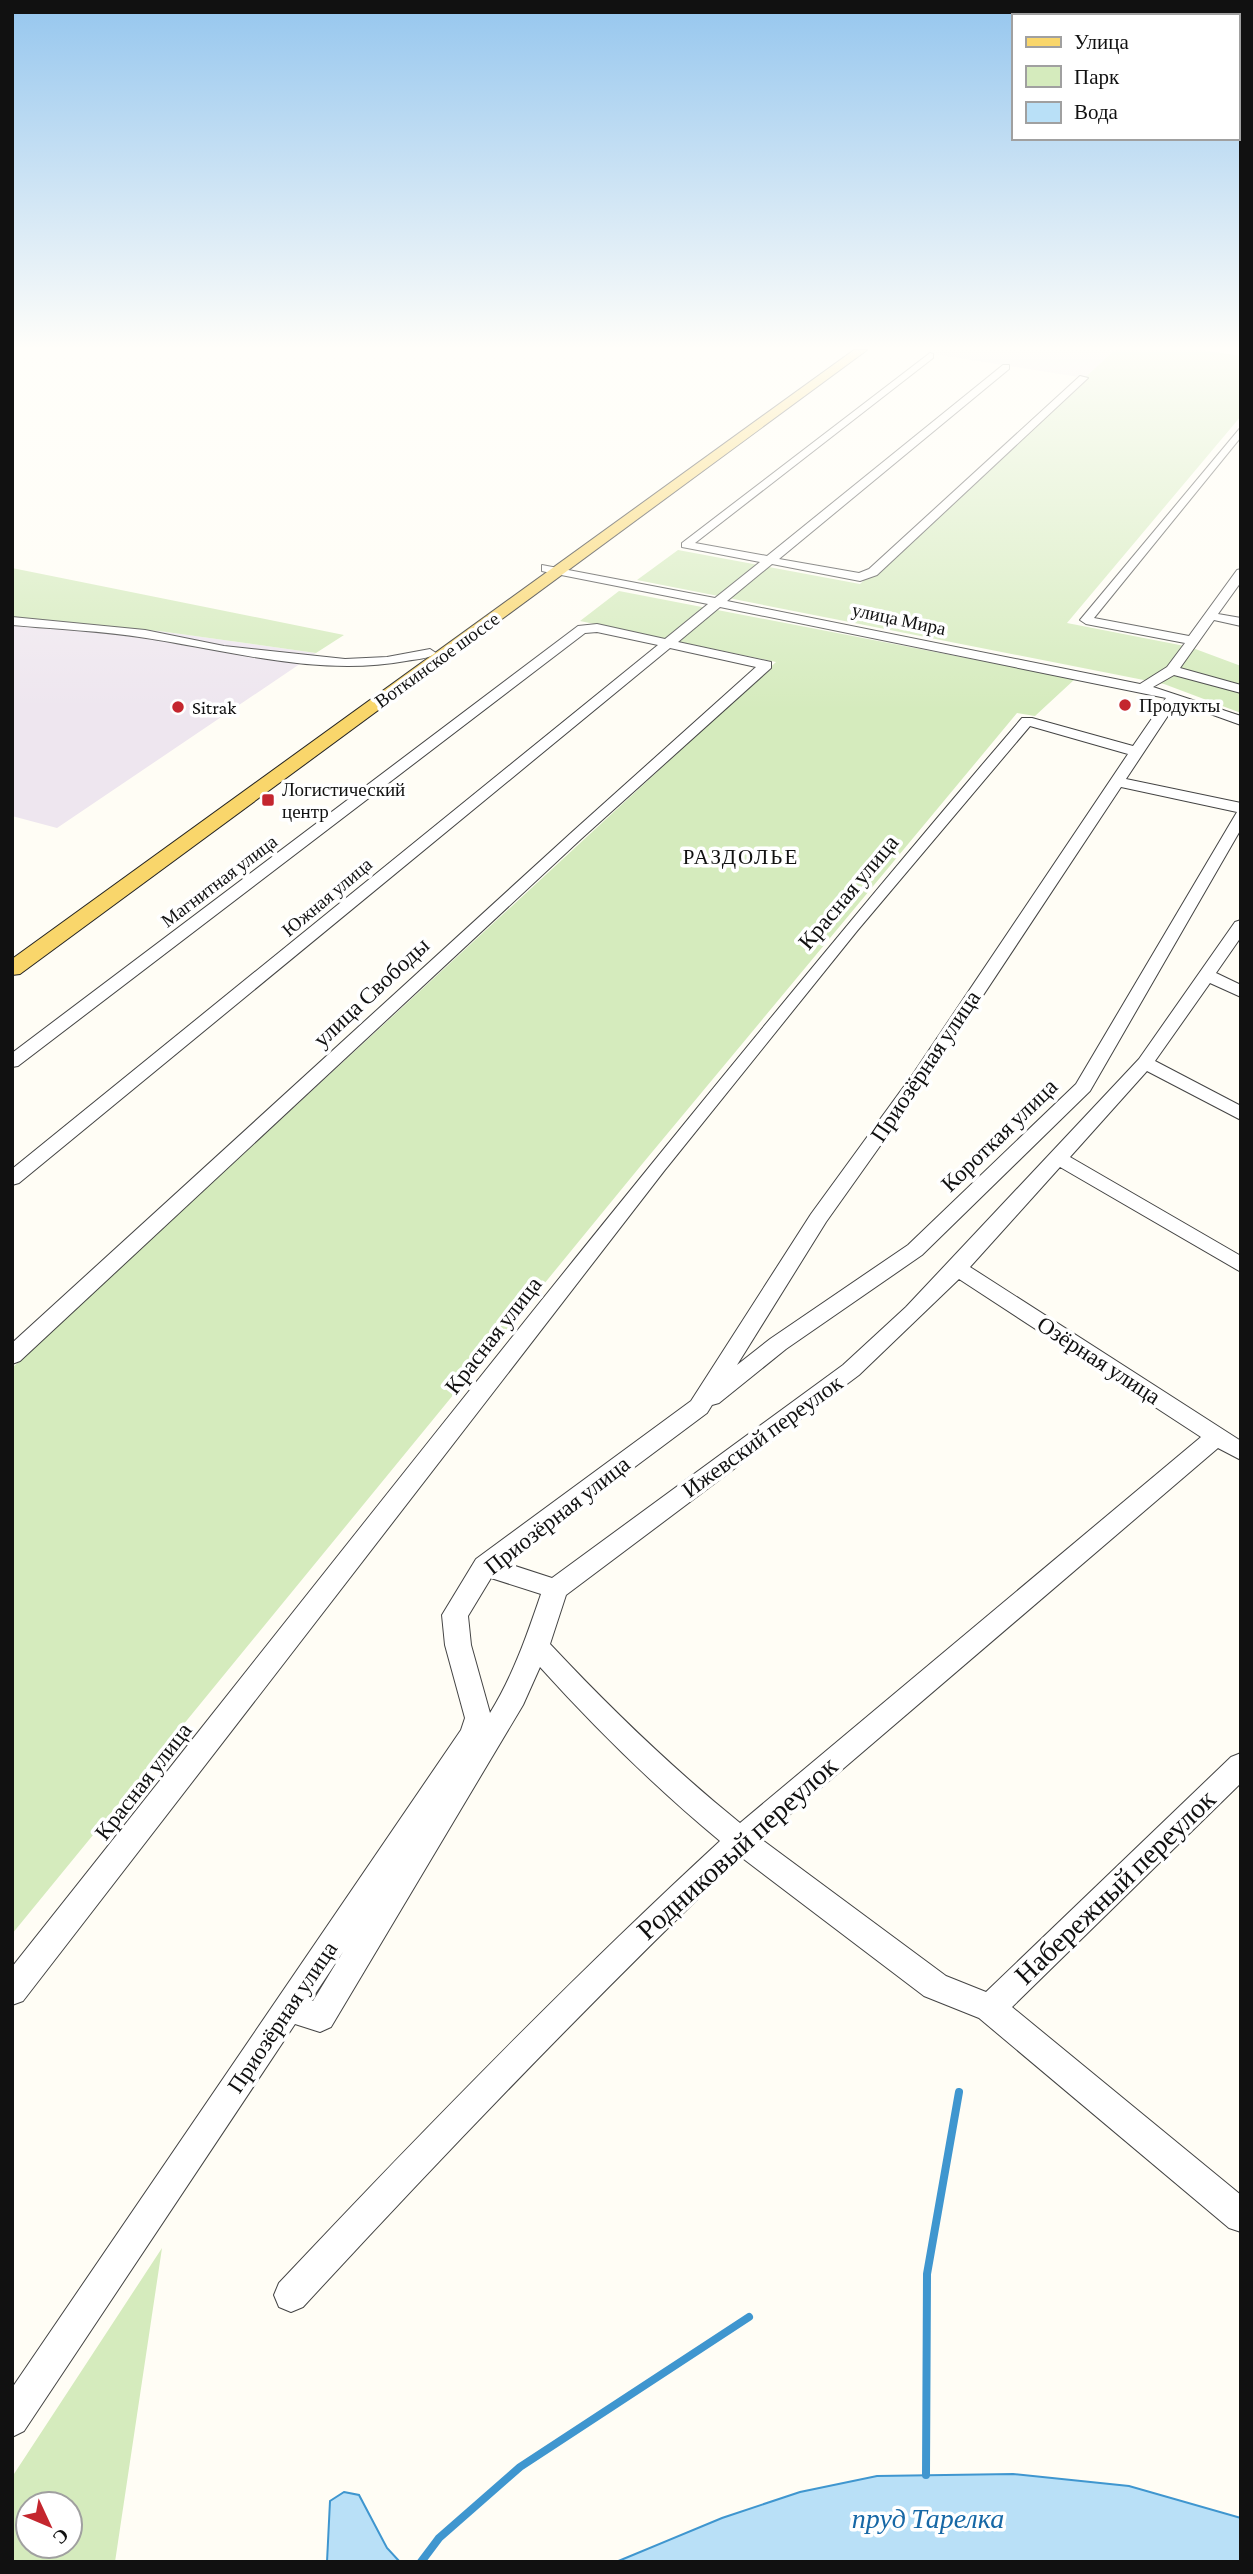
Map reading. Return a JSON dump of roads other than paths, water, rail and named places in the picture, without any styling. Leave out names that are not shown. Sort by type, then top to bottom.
[{"type":"main road","name":"Воткинское шоссе","points":[[12,969],[687,470]]},
{"type":"main road","name":"Воткинское шоссе","points":[[12,949],[693,470]]},
{"type":"street","points":[[783,470],[686,545],[860,577],[873,572],[983,470]]},
{"type":"street","name":"Южная улица","points":[[12,1179],[879,470]]},
{"type":"street","points":[[1193,640],[1086,620],[1208,470]]},
{"type":"street","name":"улица Мира","points":[[553,570],[1142,688],[1174,696],[1241,721]]},
{"type":"street","points":[[1142,688],[1172,670],[1241,573]]},
{"type":"street","points":[[1210,615],[1241,621]]},
{"type":"street","points":[[12,621],[145,634],[224,650],[345,663],[387,661],[430,653]]},
{"type":"street","name":"Магнитная улица","points":[[12,1062],[582,629],[597,628],[667,644]]},
{"type":"street","name":"улица Свободы","points":[[12,1356],[766,665],[667,644]]},
{"type":"street","points":[[1172,670],[1241,690]]},
{"type":"street","name":"Приозёрная улица","points":[[12,2418],[473,1734],[478,1718],[458,1645],[455,1615],[485,1566],[699,1407],[818,1219],[920,1077],[1174,696]]},
{"type":"street","name":"Красная улица","points":[[12,1991],[657,1167],[851,928],[1027,720],[1135,751]]},
{"type":"street","points":[[1118,782],[1241,808]]},
{"type":"street","name":"Короткая улица","points":[[699,1407],[778,1344],[915,1250],[1083,1087],[1241,815]]},
{"type":"street","name":"Ижевский переулок","points":[[555,1589],[851,1370],[957,1268],[1145,1063],[1241,925]]},
{"type":"street","points":[[1206,974],[1241,992]]},
{"type":"street","points":[[1145,1063],[1241,1114]]},
{"type":"street","points":[[1058,1158],[1241,1265]]},
{"type":"street","name":"Озёрная улица","points":[[957,1268],[1241,1452]]},
{"type":"street","name":"Родниковый переулок","points":[[291,2295],[382,2197],[621,1952],[740,1840],[1216,1437]]},
{"type":"street","points":[[288,2008],[320,2017],[514,1697],[536,1646],[555,1589],[485,1566]]},
{"type":"street","points":[[536,1646],[640,1755],[740,1840],[935,1986],[990,2008],[1241,2216]]},
{"type":"street","name":"Набережный переулок","points":[[990,2008],[1241,1765]]},
{"type":"water","name":"пруд Тарелка","points":[[1013,2474],[1129,2486],[1241,2518],[1241,2562],[616,2562],[722,2518],[800,2492],[877,2476]]},
{"type":"water","points":[[344,2492],[359,2495],[387,2548],[400,2562],[327,2562],[330,2501]]},
{"type":"waterway","points":[[926,2475],[927,2274],[959,2092]]},
{"type":"waterway","points":[[421,2562],[439,2538],[520,2467],[749,2317]]},
{"type":"place","name":"Продукты","points":[[1125,705]]},
{"type":"place","name":"Sitrak","points":[[178,707]]},
{"type":"place","name":"Логистический центр","points":[[268,800]]},
{"type":"district","name":"РАЗДОЛЬЕ","points":[[741,857]]}]
